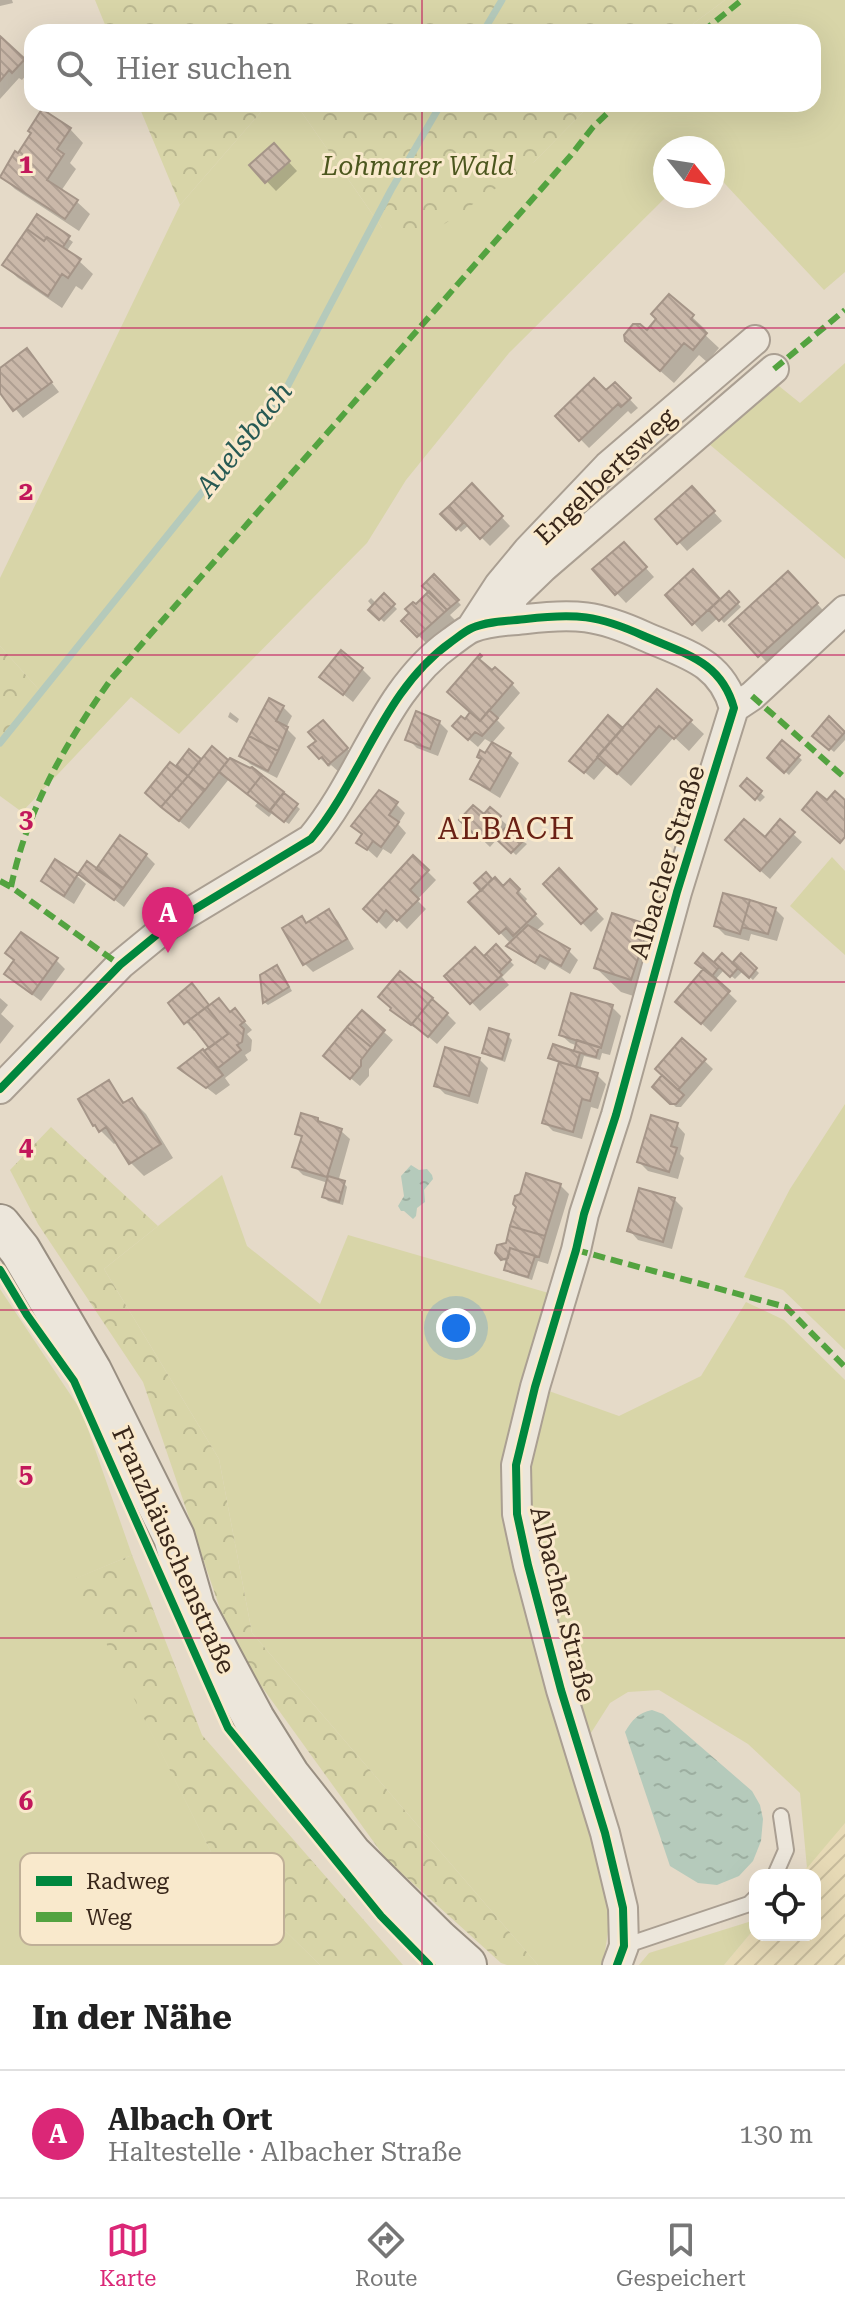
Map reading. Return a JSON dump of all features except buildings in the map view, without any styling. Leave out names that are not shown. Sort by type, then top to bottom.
[{"type":"street","name":"Engelbertsweg","points":[[471,628],[499,585],[528,550],[608,466],[755,340]]},
{"type":"street","name":"Engelbertsweg","points":[[502,621],[515,595],[544,567],[774,369]]},
{"type":"street","points":[[0,1089],[120,965],[170,924],[311,839],[328,819],[405,689],[440,649],[471,628],[502,621],[570,614],[612,621],[699,660],[715,672],[729,692],[734,708],[752,696],[845,610]]},
{"type":"street","name":"Albacher Straße","points":[[620,1955],[623,1908],[609,1848],[561,1690],[528,1565],[517,1514],[516,1465],[584,1214],[616,1115],[677,892],[734,708]]},
{"type":"street","name":"Franzhäuschenstraße","points":[[0,1225],[20,1250],[91,1371],[174,1537],[194,1607],[254,1719],[289,1775],[352,1855],[466,1965]]},
{"type":"lane","points":[[778,1869],[786,1850],[781,1816]]},
{"type":"lane","points":[[620,1955],[749,1904]]},
{"type":"shaded area","points":[[845,1822],[845,1965],[724,1965],[749,1935],[749,1941],[821,1941],[821,1869],[805,1869]]},
{"type":"green space","points":[[95,0],[725,0],[693,24],[105,24]]},
{"type":"green space","points":[[725,0],[845,0],[845,272],[824,290],[725,184],[725,136],[653,136],[655,208],[509,353],[406,480],[367,543],[179,734],[131,697],[22,812],[0,796],[0,738],[41,692],[0,646],[0,578],[180,205],[261,112],[302,112],[382,228],[534,162],[583,112],[821,112],[821,24],[693,24]]},
{"type":"green space","name":"Lohmarer Wald","points":[[141,112],[261,112],[180,205]]},
{"type":"green space","name":"Lohmarer Wald","points":[[302,112],[583,112],[534,162],[417,243],[382,228]]},
{"type":"green space","points":[[845,363],[845,559],[702,438],[774,382],[800,403]]},
{"type":"green space","points":[[0,646],[41,692],[0,738]]},
{"type":"green space","points":[[832,857],[845,871],[845,955],[790,906]]},
{"type":"green space","points":[[845,1104],[845,1350],[783,1290],[744,1277],[790,1189]]},
{"type":"green space","points":[[51,1127],[158,1226],[104,1269],[219,1459],[252,1633],[538,1965],[501,1963],[386,1859],[233,1647],[143,1382],[38,1224],[10,1170]]},
{"type":"green space","points":[[222,1175],[247,1246],[320,1304],[348,1235],[552,1294],[507,1447],[611,1912],[603,1965],[538,1965],[252,1633],[219,1459],[104,1269]]},
{"type":"green space","points":[[0,1289],[82,1412],[132,1555],[75,1579],[212,1853],[20,1853],[20,1945],[284,1945],[284,1930],[320,1965],[0,1965]]},
{"type":"green space","points":[[746,1302],[784,1320],[845,1380],[845,1823],[807,1868],[800,1793],[748,1744],[659,1690],[628,1692],[610,1703],[589,1736],[528,1504],[535,1438],[546,1390],[619,1416],[701,1376]]},
{"type":"green space","points":[[132,1555],[202,1735],[403,1965],[320,1965],[284,1930],[284,1853],[211,1853],[74,1579]]},
{"type":"green space","points":[[749,1922],[749,1935],[724,1965],[639,1965],[649,1953]]},
{"type":"water","points":[[411,1165],[419,1170],[427,1169],[433,1179],[424,1190],[425,1202],[417,1208],[413,1219],[398,1206],[404,1196],[401,1176]]},
{"type":"water","points":[[652,1710],[663,1714],[752,1791],[760,1805],[763,1819],[761,1841],[753,1861],[739,1876],[717,1885],[698,1883],[670,1866],[625,1732],[636,1718]]},
{"type":"waterway","name":"Auelsbach","points":[[488,24],[502,0]]},
{"type":"waterway","name":"Auelsbach","points":[[0,743],[287,387],[391,190],[436,112]]},
{"type":"marked path","points":[[712,24],[742,0]]},
{"type":"marked path","points":[[11,887],[27,830],[50,777],[112,678],[609,112]]},
{"type":"marked path","points":[[774,369],[845,310]]},
{"type":"marked path","points":[[752,696],[845,778]]},
{"type":"marked path","points":[[0,881],[120,965]]},
{"type":"marked path","points":[[576,1250],[786,1307],[845,1367]]},
{"type":"cycle path","points":[[0,1089],[120,965],[170,924],[311,839],[329,815],[408,684],[428,662],[467,631],[492,623],[543,617],[586,617],[628,629],[687,654],[711,669],[720,679],[734,708],[677,892],[616,1115],[584,1214],[516,1465],[517,1514],[528,1565],[561,1690],[605,1833],[623,1908],[624,1946],[617,1965]]},
{"type":"cycle path","points":[[0,1270],[27,1315],[74,1381],[228,1728],[381,1916],[429,1965]]},
{"type":"place","name":"Albach Ort","points":[[168,953]]},
{"type":"district","name":"ALBACH","points":[[507,828]]}]
